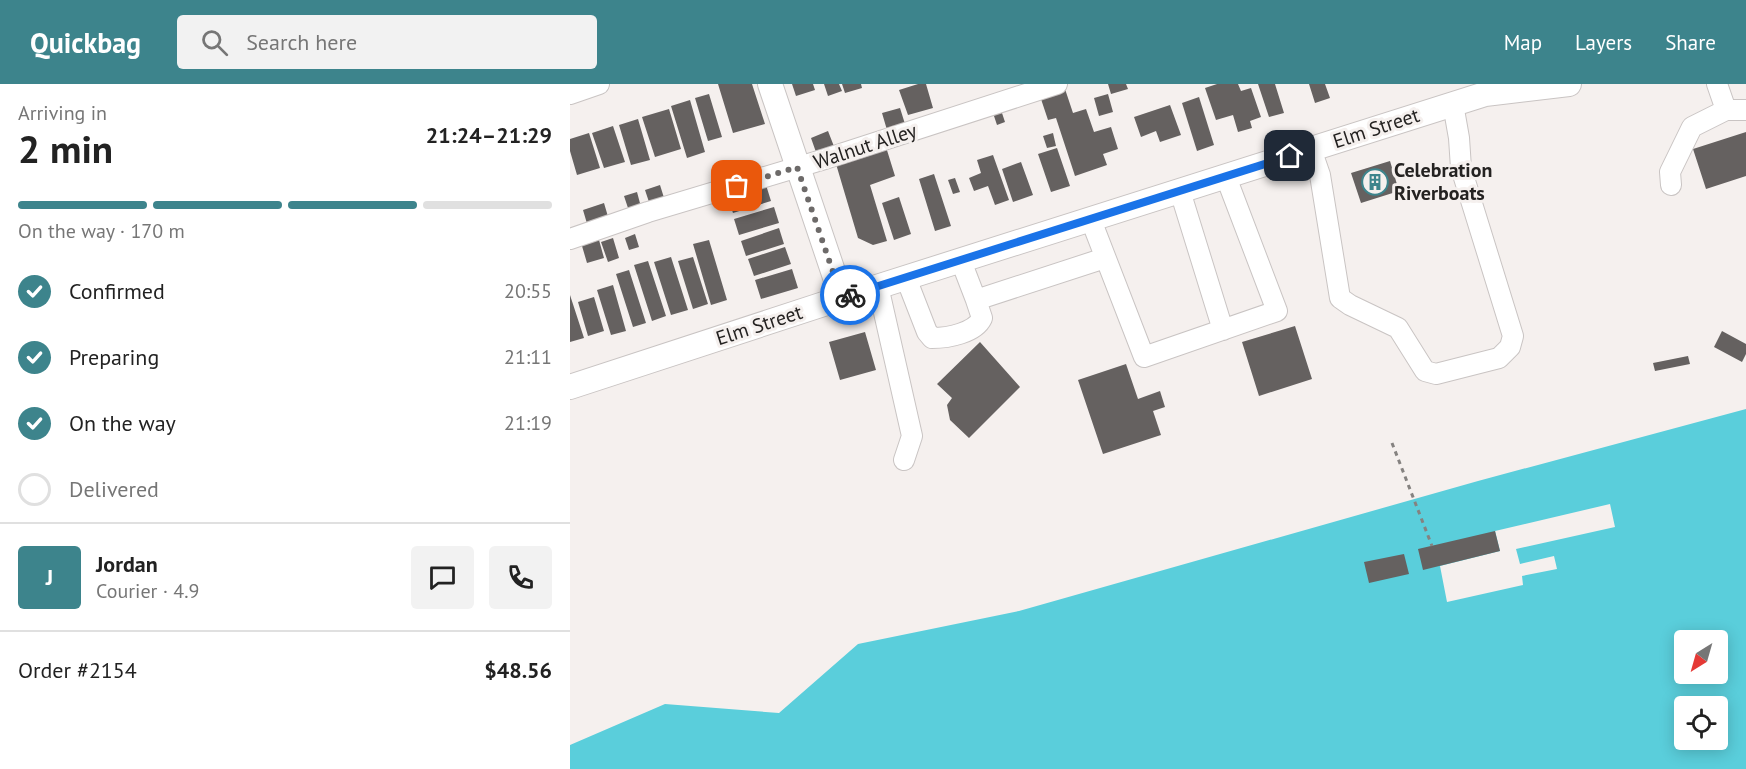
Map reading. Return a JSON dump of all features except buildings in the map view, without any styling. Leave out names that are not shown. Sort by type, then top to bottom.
[{"type":"main road","points":[[770,84],[842,298]]},
{"type":"main road","name":"Elm Street","points":[[570,387],[878,286],[1453,104],[1484,89],[1569,84]]},
{"type":"street","points":[[570,94],[599,84]]},
{"type":"street","name":"Walnut Alley","points":[[570,239],[648,212],[1057,84]]},
{"type":"street","points":[[1717,84],[1726,110]]},
{"type":"street","points":[[1311,149],[1320,175],[1340,298],[1398,327],[1425,371],[1436,374],[1499,358],[1510,347],[1513,336],[1461,168],[1453,104]]},
{"type":"street","points":[[1671,185],[1670,172],[1692,127],[1726,110],[1746,110]]},
{"type":"street","points":[[1091,220],[1144,357],[1277,311],[1226,177]]},
{"type":"street","points":[[1180,191],[1223,330]]},
{"type":"street","points":[[976,300],[1105,258]]},
{"type":"street","points":[[906,278],[927,332],[932,338],[971,330],[979,325],[982,318],[961,261]]},
{"type":"street","points":[[878,286],[912,436],[904,460]]},
{"type":"path","points":[[1392,443],[1432,546]]},
{"type":"water","points":[[1746,409],[1746,769],[570,769],[570,745],[665,704],[779,713],[858,644],[1019,611],[1478,481]]},
{"type":"pier","points":[[1610,504],[1615,527],[1516,549],[1520,564],[1554,556],[1557,569],[1522,576],[1523,585],[1447,602],[1440,566],[1500,551],[1495,531]]},
{"type":"way so far","points":[[737,186],[797,167],[842,298],[850,295]]},
{"type":"place","name":"Celebration Riverboats","points":[[1375,182]]},
{"type":"route","points":[[850,295],[1290,156]]}]
